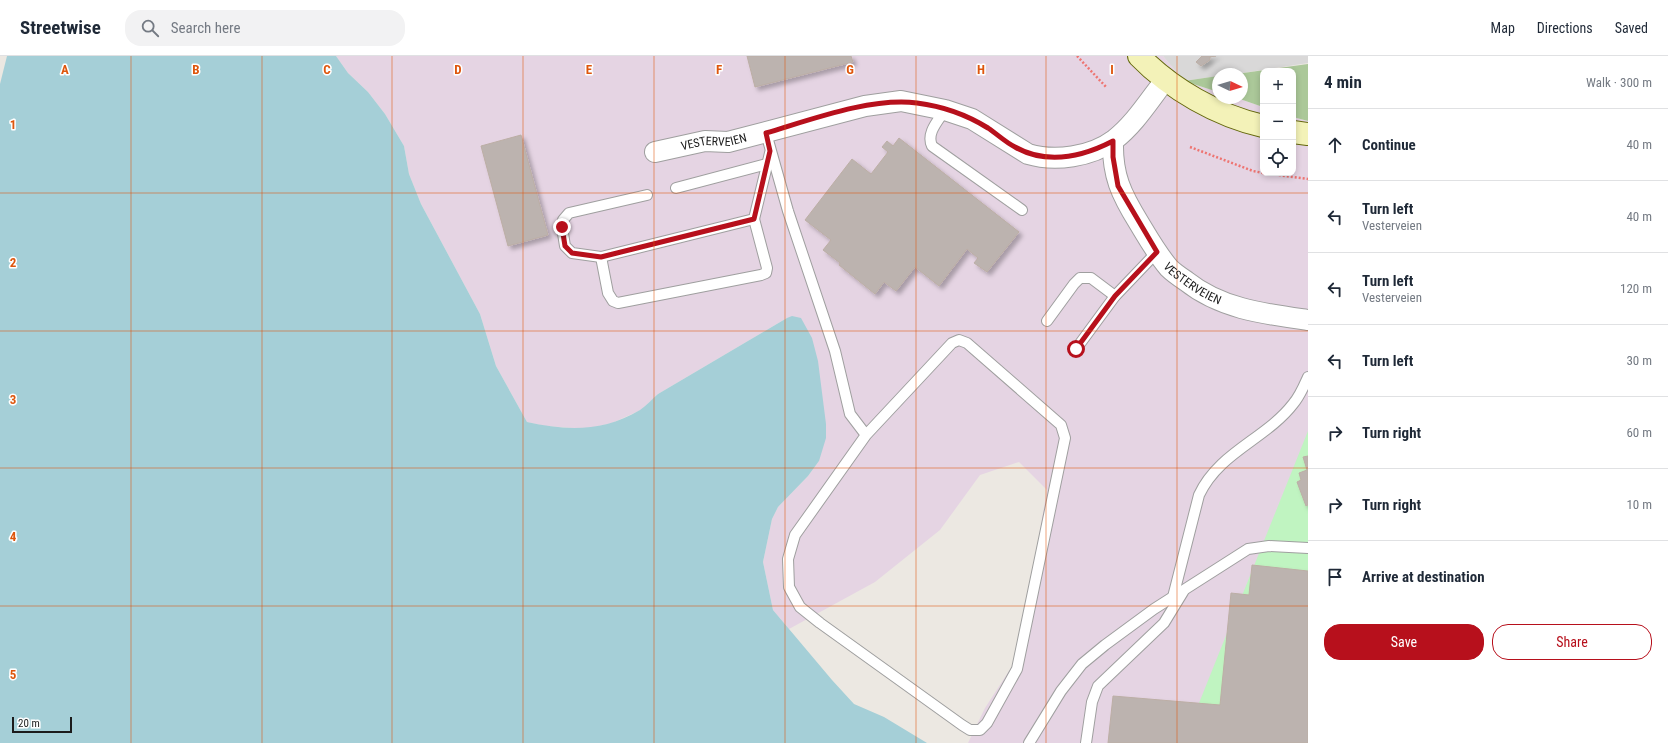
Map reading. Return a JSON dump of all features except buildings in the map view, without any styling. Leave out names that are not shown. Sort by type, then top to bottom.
[{"type":"street","points":[[1139,56],[1166,79],[1200,102],[1226,115],[1260,125]]},
{"type":"street","name":"VESTERVEIEN","points":[[655,152],[705,141],[768,142],[865,106],[885,102],[918,103],[972,119],[989,128],[1014,147],[1037,157],[1056,158],[1076,156],[1095,150],[1113,141],[1131,123],[1166,79]]},
{"type":"street","points":[[1296,132],[1308,134]]},
{"type":"street","name":"VESTERVEIEN","points":[[1113,141],[1113,157],[1118,186],[1157,252],[1170,269],[1195,288],[1213,299],[1239,308],[1265,314],[1308,320]]},
{"type":"lane","points":[[945,110],[930,134],[932,146],[1022,210]]},
{"type":"lane","points":[[601,257],[608,293],[613,301],[618,303],[766,273],[767,268],[754,219],[767,164],[768,142]]},
{"type":"lane","points":[[768,142],[788,211],[835,351],[850,414],[866,435]]},
{"type":"lane","points":[[676,188],[767,164]]},
{"type":"lane","points":[[647,195],[569,213],[563,220],[562,227],[565,246],[572,253],[601,257],[754,219]]},
{"type":"lane","points":[[1076,349],[1115,296],[1157,252]]},
{"type":"lane","points":[[1047,321],[1080,278],[1091,278],[1115,296]]},
{"type":"lane","points":[[959,340],[967,343],[1062,425],[1065,438],[1017,669],[987,723],[980,730],[970,730],[962,725],[820,623],[800,607],[788,587],[788,559],[795,536],[866,435],[952,343],[959,340]]},
{"type":"lane","points":[[1173,597],[1199,495],[1203,486],[1214,471],[1227,458],[1286,413],[1300,394],[1308,377]]},
{"type":"lane","points":[[1029,743],[1061,691],[1082,664],[1105,645],[1184,589],[1248,549],[1269,546],[1308,548]]},
{"type":"lane","points":[[1086,743],[1092,702],[1098,686],[1164,623],[1184,589]]},
{"type":"path","points":[[1076,56],[1107,88]]},
{"type":"path","points":[[1190,147],[1260,172]]},
{"type":"path","points":[[1286,176],[1308,179]]},
{"type":"shaded area","points":[[336,56],[1163,56],[1184,81],[1212,90],[1212,104],[1248,104],[1248,102],[1260,106],[1260,176],[1296,176],[1296,118],[1308,121],[1308,743],[968,743],[985,708],[1018,657],[1047,490],[1019,462],[980,475],[940,530],[875,582],[789,629],[773,610],[763,562],[772,519],[778,507],[808,476],[819,461],[787,318],[658,394],[641,410],[612,423],[586,429],[545,426],[527,422],[496,366],[480,314],[421,204],[409,174],[404,146],[385,114],[368,92],[348,73]]},
{"type":"shaded area","points":[[1163,56],[1308,56],[1308,63],[1275,68],[1260,68],[1260,70],[1248,72],[1248,68],[1212,68],[1212,77],[1184,81]]},
{"type":"green space","points":[[1308,64],[1308,121],[1296,118],[1296,68],[1279,68]]},
{"type":"green space","points":[[1260,71],[1260,106],[1248,102],[1248,72]]},
{"type":"green space","points":[[1212,77],[1212,90],[1184,81]]},
{"type":"green space","points":[[1308,431],[1308,743],[1183,743]]},
{"type":"water","points":[[7,56],[336,56],[348,73],[368,92],[385,114],[404,146],[409,174],[421,204],[480,314],[496,366],[527,422],[556,427],[585,428],[599,426],[626,417],[640,410],[658,394],[787,318],[792,316],[801,318],[812,338],[818,361],[826,424],[826,438],[819,461],[808,476],[778,507],[772,519],[763,562],[773,610],[854,704],[884,717],[927,743],[0,743],[0,84]]},
{"type":"route","points":[[562,227],[565,246],[572,253],[601,257],[754,219],[770,151],[766,133],[885,102],[901,101],[918,103],[972,119],[989,128],[1014,147],[1037,157],[1056,158],[1076,156],[1095,150],[1113,141],[1115,175],[1118,186],[1152,246],[1157,252],[1115,296],[1076,349]]}]
